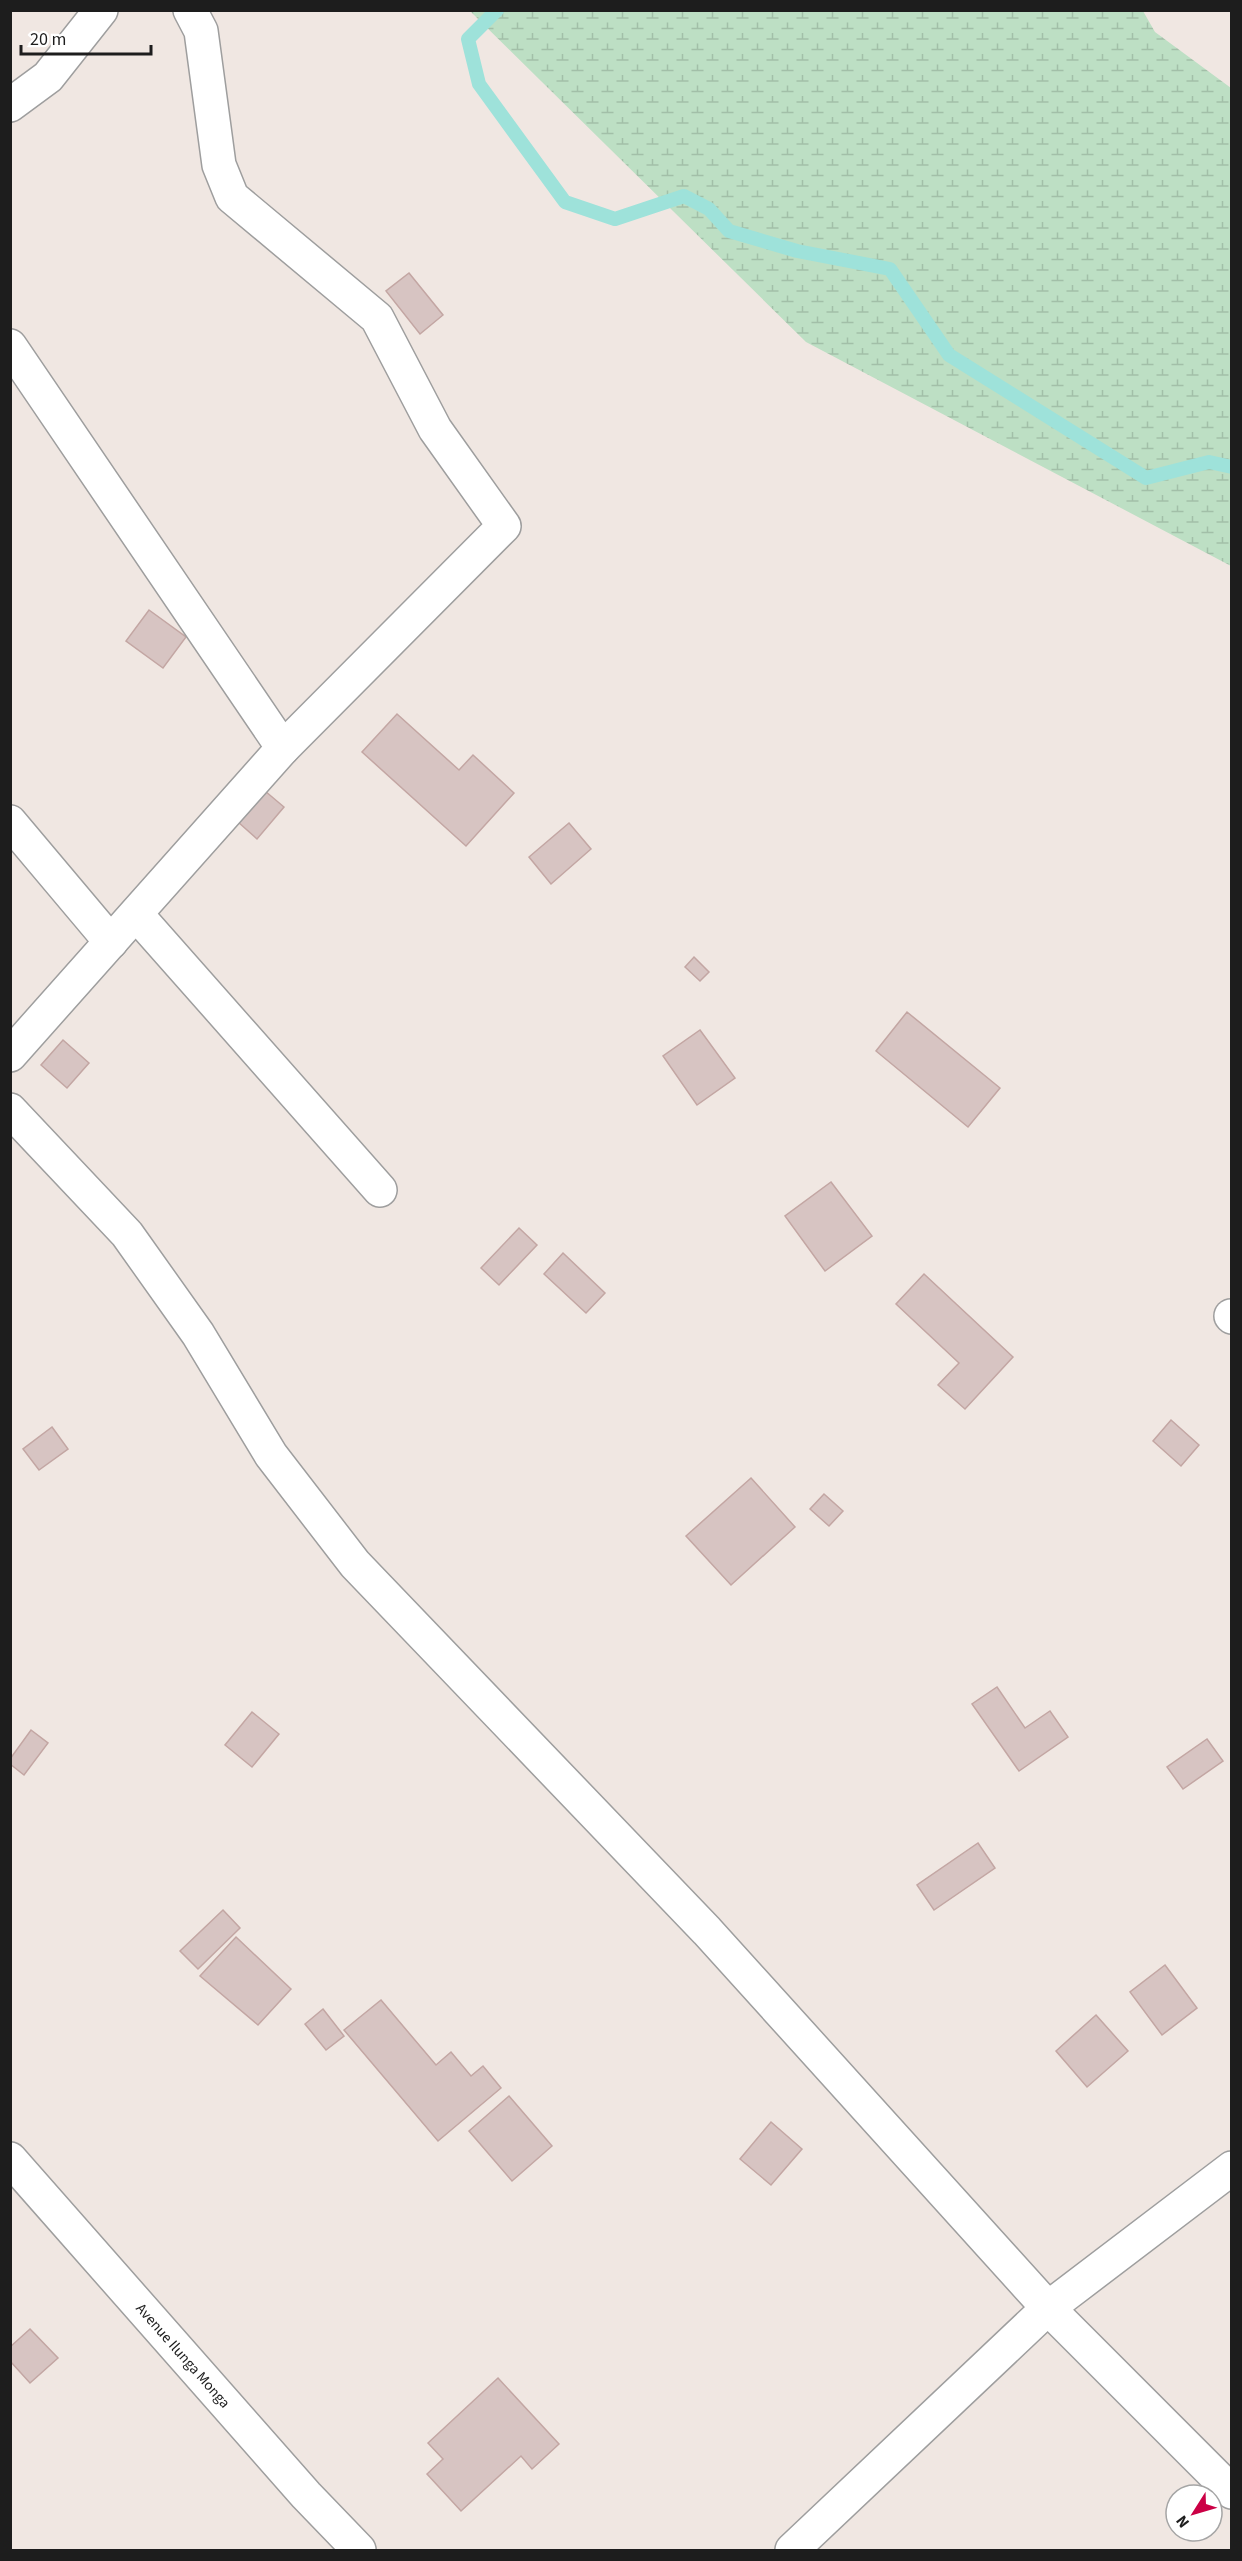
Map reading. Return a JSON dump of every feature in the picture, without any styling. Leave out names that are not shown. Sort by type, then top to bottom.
[{"type":"street","points":[[10,105],[48,77],[101,10]]},
{"type":"street","points":[[10,1055],[283,748],[504,526],[435,429],[377,318],[231,197],[219,165],[201,31],[190,10]]},
{"type":"street","points":[[10,346],[283,748]]},
{"type":"street","points":[[10,822],[111,942]]},
{"type":"street","points":[[136,914],[380,1190]]},
{"type":"street","points":[[10,1110],[127,1234],[198,1334],[271,1455],[355,1563],[707,1931],[1048,2308],[1232,2492]]},
{"type":"street","name":"Avenue Ilunga Monga","points":[[10,2159],[306,2495],[359,2550]]},
{"type":"street","points":[[792,2550],[1048,2308],[1232,2168]]},
{"type":"green space","points":[[470,11],[1143,11],[1155,32],[1231,88],[1231,566],[806,342]]},
{"type":"building","points":[[409,273],[443,315],[420,334],[386,291]]},
{"type":"building","points":[[149,610],[186,637],[163,668],[126,641]]},
{"type":"building","points":[[397,714],[459,770],[473,755],[514,793],[466,846],[362,752]]},
{"type":"building","points":[[265,791],[284,807],[257,839],[238,822]]},
{"type":"building","points":[[569,823],[591,849],[551,884],[529,857]]},
{"type":"building","points":[[694,957],[709,972],[700,981],[685,967]]},
{"type":"building","points":[[907,1012],[1000,1088],[968,1127],[876,1051]]},
{"type":"building","points":[[700,1030],[735,1078],[697,1105],[663,1056]]},
{"type":"building","points":[[63,1040],[89,1063],[67,1088],[41,1065]]},
{"type":"building","points":[[831,1182],[872,1236],[825,1271],[785,1216]]},
{"type":"building","points":[[519,1228],[537,1245],[499,1285],[481,1268]]},
{"type":"building","points":[[563,1253],[605,1293],[586,1313],[544,1274]]},
{"type":"building","points":[[924,1274],[1013,1357],[965,1409],[938,1385],[959,1363],[896,1304]]},
{"type":"building","points":[[1171,1420],[1199,1445],[1181,1466],[1153,1441]]},
{"type":"building","points":[[52,1427],[68,1449],[39,1470],[23,1449]]},
{"type":"building","points":[[751,1478],[795,1527],[731,1585],[686,1536]]},
{"type":"building","points":[[824,1494],[843,1511],[829,1526],[810,1509]]},
{"type":"building","points":[[997,1687],[1025,1728],[1050,1711],[1068,1737],[1019,1771],[972,1704]]},
{"type":"building","points":[[252,1712],[279,1734],[252,1767],[225,1745]]},
{"type":"building","points":[[31,1730],[48,1743],[24,1775],[10,1764],[10,1759]]},
{"type":"building","points":[[1207,1739],[1223,1761],[1183,1789],[1167,1767]]},
{"type":"building","points":[[978,1843],[995,1868],[934,1910],[917,1885]]},
{"type":"building","points":[[223,1910],[240,1928],[198,1969],[180,1951]]},
{"type":"building","points":[[236,1937],[291,1989],[258,2025],[200,1976]]},
{"type":"building","points":[[1165,1965],[1197,2008],[1162,2035],[1130,1992]]},
{"type":"building","points":[[381,2000],[436,2065],[451,2052],[471,2076],[483,2066],[501,2088],[438,2141],[344,2030]]},
{"type":"building","points":[[323,2009],[344,2036],[326,2050],[305,2024]]},
{"type":"building","points":[[1096,2015],[1128,2051],[1087,2087],[1056,2051]]},
{"type":"building","points":[[509,2096],[552,2146],[512,2181],[469,2131]]},
{"type":"building","points":[[771,2122],[802,2149],[771,2185],[740,2159]]},
{"type":"building","points":[[30,2329],[58,2358],[30,2383],[10,2361],[10,2347]]},
{"type":"building","points":[[498,2378],[559,2444],[532,2469],[521,2456],[461,2511],[427,2474],[443,2459],[428,2443]]},
{"type":"waterway","points":[[497,10],[468,39],[479,84],[565,202],[615,219],[684,196],[709,209],[729,231],[797,251],[890,269],[949,355],[1146,478],[1209,462],[1232,467]]}]
